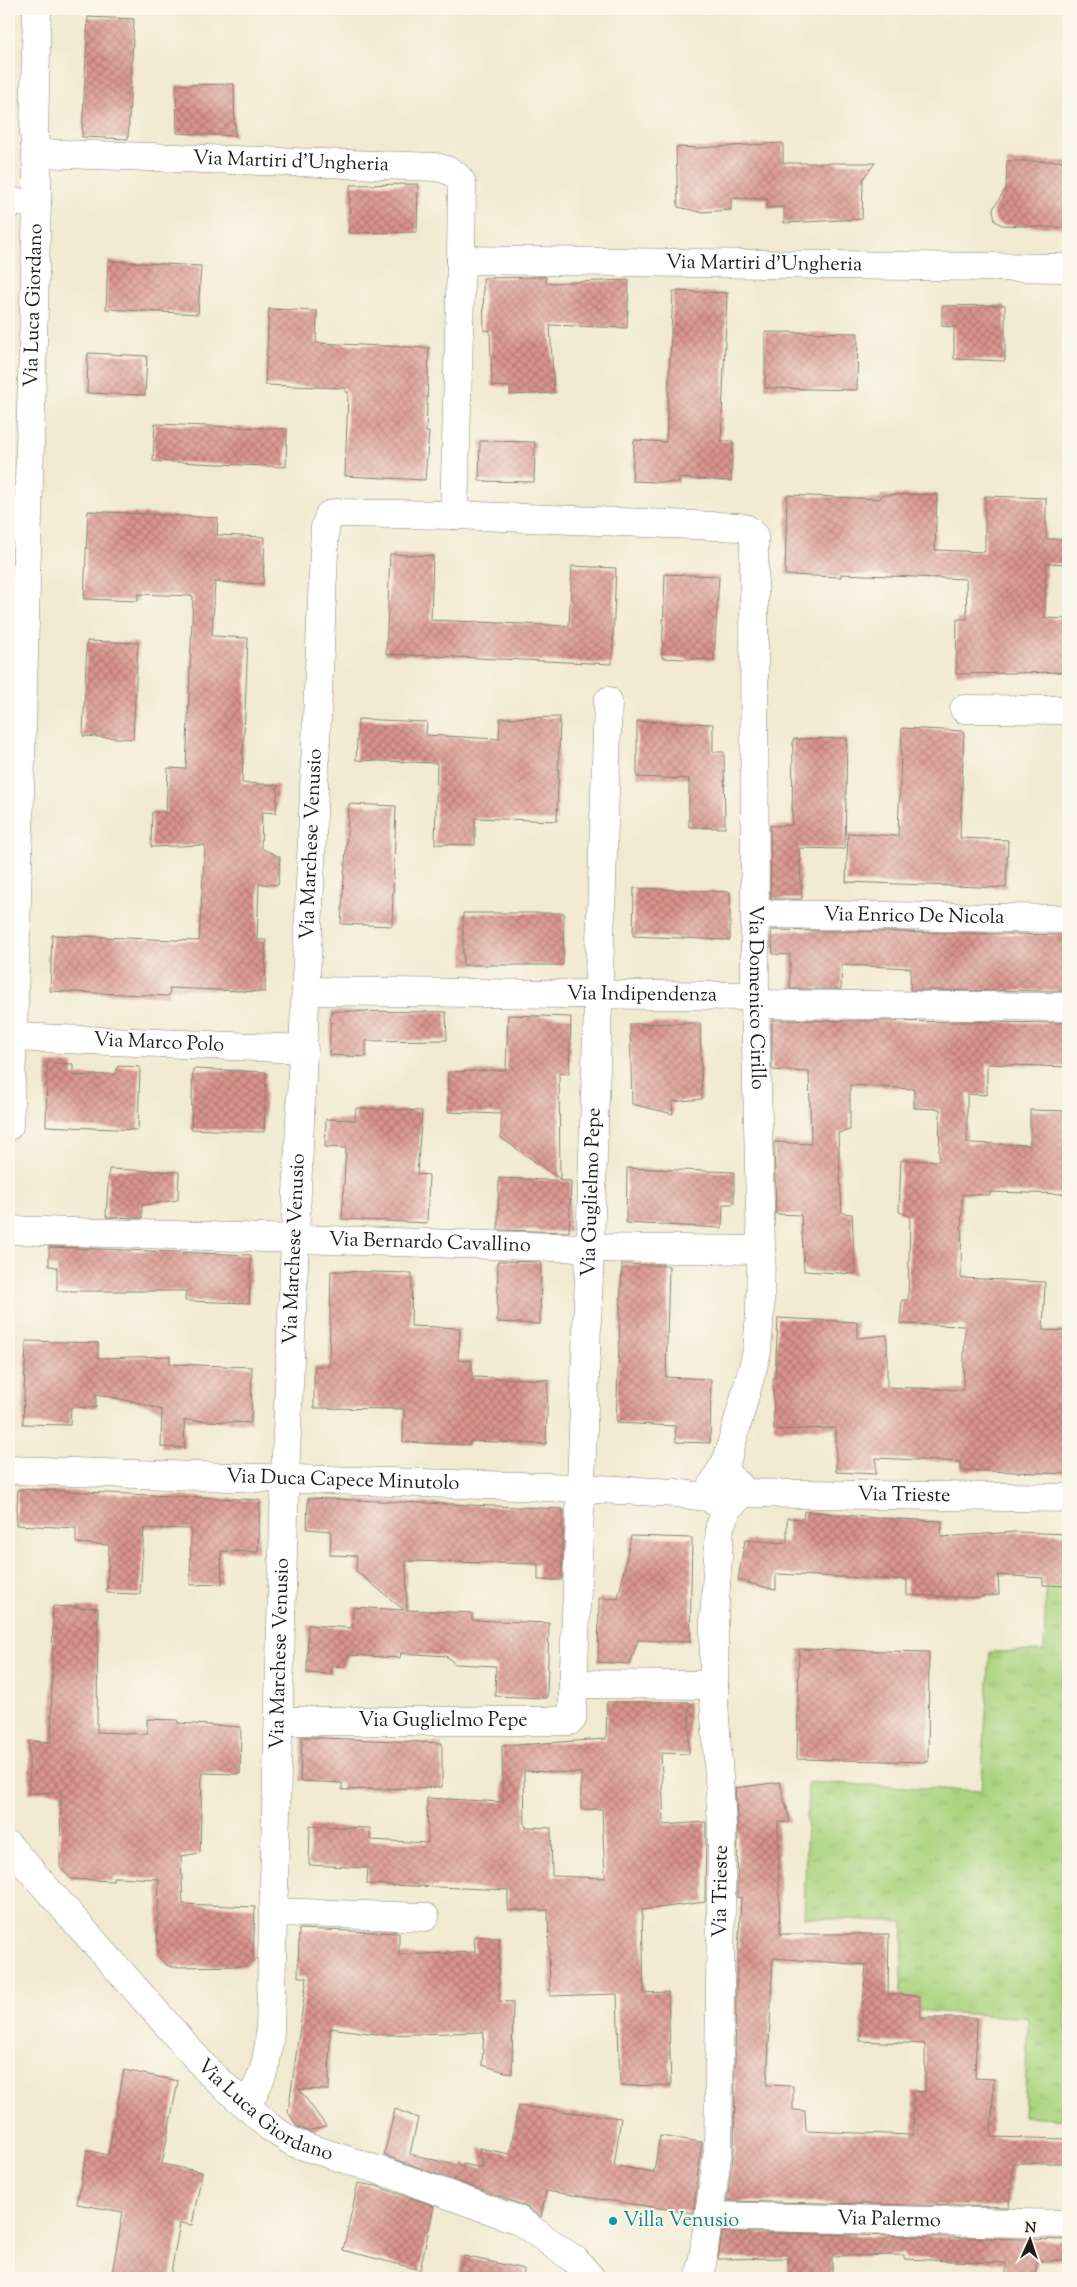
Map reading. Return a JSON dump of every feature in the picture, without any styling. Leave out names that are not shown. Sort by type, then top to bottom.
[{"type":"street","name":"Via Luca Giordano","points":[[9,1126],[13,1037],[20,375],[37,203],[34,132],[37,9]]},
{"type":"street","name":"Via Martiri d'Ungheria","points":[[36,153],[436,167],[448,170],[456,175],[462,183],[454,515]]},
{"type":"street","points":[[9,202],[37,203]]},
{"type":"street","name":"Via Martiri d'Ungheria","points":[[461,260],[1068,268]]},
{"type":"street","name":"Via Marchese Venusio","points":[[247,2106],[262,2078],[268,2057],[285,1479],[326,518],[336,513],[454,515]]},
{"type":"street","name":"Via Domenico Cirillo","points":[[454,515],[740,527],[751,532],[755,544],[755,1000],[761,1250],[757,1351],[724,1485]]},
{"type":"street","name":"Via Guglielmo Pepe","points":[[279,1721],[570,1721],[572,1718],[608,700]]},
{"type":"street","points":[[964,709],[1068,710]]},
{"type":"street","name":"Via Enrico De Nicola","points":[[760,914],[1068,919]]},
{"type":"street","name":"Via Indipendenza","points":[[306,991],[742,996],[767,1004],[1068,1007]]},
{"type":"street","name":"Via Marco Polo","points":[[13,1037],[304,1049]]},
{"type":"street","name":"Via Bernardo Cavallino","points":[[9,1230],[590,1248],[761,1250]]},
{"type":"street","name":"Via Duca Capece Minutolo","points":[[9,1470],[579,1488],[676,1493],[724,1485]]},
{"type":"street","name":"Via Trieste","points":[[700,2278],[718,2150],[722,1826],[714,1685],[714,1618],[724,1485],[1068,1498]]},
{"type":"street","points":[[574,1684],[714,1685]]},
{"type":"street","name":"Via Luca Giordano","points":[[9,1846],[209,2072],[271,2128],[294,2143],[394,2175],[518,2220],[575,2260],[591,2278]]},
{"type":"street","points":[[273,1912],[425,1917]]},
{"type":"street","name":"Via Palermo","points":[[709,2216],[1068,2224]]},
{"type":"green space","points":[[1046,1585],[1068,1586],[1068,1960],[1065,2028],[1068,2028],[1068,2119],[1024,2116],[1028,2018],[900,2009],[904,1922],[804,1917],[808,1782],[981,1791],[990,1652],[1044,1651]]},
{"type":"building","points":[[88,17],[134,19],[128,139],[82,137]]},
{"type":"building","points":[[234,84],[235,136],[177,133],[176,85]]},
{"type":"building","points":[[783,143],[783,163],[875,163],[863,179],[862,219],[784,223],[784,207],[767,208],[767,199],[731,198],[731,210],[700,212],[678,207],[676,147],[699,148]]},
{"type":"building","points":[[1007,161],[1068,161],[1068,228],[1002,225],[995,221],[993,209],[1006,188]]},
{"type":"building","points":[[418,184],[417,232],[349,233],[350,185]]},
{"type":"building","points":[[108,261],[201,266],[198,314],[106,309]]},
{"type":"building","points":[[546,277],[546,283],[629,280],[627,328],[550,325],[554,393],[510,395],[510,387],[492,386],[490,330],[484,331],[483,278]]},
{"type":"building","points":[[673,291],[727,293],[721,441],[733,441],[731,481],[679,478],[679,483],[632,481],[634,440],[666,442]]},
{"type":"building","points":[[1005,305],[1005,361],[954,359],[954,327],[942,326],[942,306]]},
{"type":"building","points":[[269,309],[317,311],[316,343],[429,348],[426,432],[429,432],[425,480],[345,476],[348,392],[345,392],[345,388],[265,385]]},
{"type":"building","points":[[765,332],[858,333],[857,390],[765,388]]},
{"type":"building","points":[[88,353],[147,356],[145,395],[87,393]]},
{"type":"building","points":[[155,424],[287,429],[286,467],[153,461]]},
{"type":"building","points":[[480,441],[535,442],[534,482],[479,481]]},
{"type":"building","points":[[937,494],[935,550],[985,552],[985,496],[1046,498],[1046,539],[1068,539],[1068,564],[1046,563],[1045,618],[1068,619],[1068,672],[956,674],[957,619],[967,619],[966,579],[841,574],[841,577],[785,575],[787,495],[880,499],[881,495]]},
{"type":"building","points":[[88,511],[218,518],[217,535],[265,537],[263,584],[215,582],[212,636],[248,638],[242,783],[278,785],[276,813],[262,812],[261,848],[280,857],[278,885],[259,884],[257,940],[266,940],[265,992],[170,988],[169,996],[50,991],[52,935],[199,941],[205,845],[151,847],[152,812],[166,812],[168,768],[186,769],[193,596],[138,594],[138,601],[84,599]]},
{"type":"building","points":[[390,554],[433,556],[431,620],[569,626],[572,566],[616,568],[612,664],[386,654]]},
{"type":"building","points":[[665,574],[719,576],[714,660],[662,658]]},
{"type":"building","points":[[87,641],[138,643],[133,739],[83,736]]},
{"type":"building","points":[[560,717],[557,821],[475,818],[475,845],[435,844],[437,763],[356,760],[358,719],[427,722],[426,735],[499,739],[500,718]]},
{"type":"building","points":[[637,721],[713,724],[713,752],[724,752],[725,828],[689,827],[689,779],[637,777]]},
{"type":"building","points":[[902,728],[964,731],[960,838],[1008,840],[1006,888],[846,882],[848,833],[898,836]]},
{"type":"building","points":[[847,738],[845,849],[799,848],[802,899],[771,899],[770,826],[792,825],[793,739]]},
{"type":"building","points":[[349,804],[396,806],[392,926],[341,924]]},
{"type":"building","points":[[634,888],[730,892],[730,940],[633,936]]},
{"type":"building","points":[[463,913],[564,913],[563,965],[463,965]]},
{"type":"building","points":[[771,930],[1065,935],[1063,991],[910,990],[911,968],[842,965],[841,989],[790,989],[790,955],[773,954]]},
{"type":"building","points":[[331,1011],[446,1012],[447,1040],[366,1041],[366,1057],[329,1055]]},
{"type":"building","points":[[508,1015],[571,1017],[569,1074],[559,1073],[560,1179],[501,1138],[501,1114],[448,1112],[448,1072],[506,1070]]},
{"type":"building","points":[[772,1020],[1068,1023],[1068,1067],[987,1064],[987,1095],[967,1094],[967,1143],[1030,1145],[1030,1110],[1068,1111],[1068,1194],[990,1192],[990,1195],[962,1194],[961,1278],[1045,1282],[1043,1330],[1068,1331],[1068,1474],[961,1470],[961,1462],[876,1458],[876,1474],[836,1472],[836,1428],[774,1430],[773,1378],[775,1378],[778,1318],[857,1322],[857,1338],[887,1335],[887,1387],[963,1390],[965,1326],[900,1324],[902,1300],[908,1300],[910,1216],[899,1212],[901,1160],[939,1161],[940,1109],[914,1108],[914,1089],[850,1085],[850,1130],[838,1133],[842,1213],[852,1214],[855,1274],[804,1271],[801,1215],[776,1214],[774,1142],[811,1144],[809,1072],[772,1070]]},
{"type":"building","points":[[700,1023],[702,1099],[672,1102],[673,1114],[632,1104],[630,1024]]},
{"type":"building","points":[[47,1063],[73,1064],[73,1076],[115,1074],[118,1066],[140,1067],[138,1130],[46,1126]]},
{"type":"building","points":[[193,1069],[266,1072],[264,1132],[191,1129]]},
{"type":"building","points":[[356,1108],[422,1111],[417,1174],[429,1175],[427,1223],[342,1219],[346,1148],[325,1147],[326,1119],[355,1120]]},
{"type":"building","points":[[627,1168],[734,1172],[734,1204],[723,1204],[722,1228],[626,1223]]},
{"type":"building","points":[[109,1169],[179,1172],[178,1200],[142,1205],[142,1218],[106,1217]]},
{"type":"building","points":[[499,1178],[571,1181],[569,1232],[498,1230]]},
{"type":"building","points":[[49,1247],[251,1255],[249,1303],[185,1301],[186,1291],[57,1291],[57,1267],[49,1266]]},
{"type":"building","points":[[498,1261],[541,1262],[540,1324],[497,1322]]},
{"type":"building","points":[[622,1264],[669,1266],[666,1377],[711,1379],[710,1443],[676,1442],[675,1426],[616,1423]]},
{"type":"building","points":[[331,1271],[412,1273],[411,1326],[460,1328],[458,1360],[472,1361],[472,1377],[548,1380],[546,1444],[470,1441],[470,1445],[403,1442],[404,1409],[314,1408],[314,1366],[329,1366]]},
{"type":"building","points":[[26,1341],[98,1343],[98,1358],[170,1356],[170,1364],[252,1367],[251,1423],[184,1420],[185,1448],[161,1447],[162,1410],[140,1403],[96,1394],[96,1408],[71,1407],[70,1425],[23,1424]]},
{"type":"building","points":[[18,1489],[260,1500],[258,1552],[221,1551],[222,1584],[190,1585],[191,1529],[144,1528],[140,1594],[107,1593],[109,1545],[76,1543],[76,1528],[16,1525]]},
{"type":"building","points":[[308,1498],[563,1509],[561,1580],[538,1580],[538,1564],[406,1561],[407,1610],[472,1613],[472,1620],[549,1623],[547,1698],[495,1696],[496,1666],[455,1664],[446,1656],[401,1653],[400,1658],[349,1655],[344,1667],[331,1666],[331,1674],[307,1673],[308,1625],[352,1628],[353,1607],[404,1610],[356,1571],[357,1556],[330,1555],[331,1531],[307,1529]]},
{"type":"building","points":[[804,1511],[874,1518],[942,1521],[941,1537],[1015,1532],[1068,1534],[1068,1586],[1043,1585],[1043,1578],[998,1575],[999,1595],[981,1598],[907,1595],[907,1580],[776,1574],[776,1590],[738,1580],[745,1540],[787,1543],[787,1518],[803,1519]]},
{"type":"building","points":[[631,1536],[692,1538],[690,1642],[638,1640],[630,1664],[598,1662],[599,1598],[618,1599]]},
{"type":"building","points":[[53,1606],[98,1608],[97,1732],[147,1734],[147,1719],[178,1720],[178,1723],[241,1727],[240,1774],[202,1773],[200,1853],[181,1856],[183,1904],[255,1907],[253,1959],[245,1966],[171,1967],[164,1963],[157,1955],[159,1879],[113,1877],[113,1881],[71,1879],[60,1867],[61,1792],[29,1793],[29,1741],[51,1742]]},
{"type":"building","points":[[799,1649],[929,1652],[928,1762],[797,1759]]},
{"type":"building","points":[[607,1702],[689,1702],[689,1754],[661,1753],[664,1825],[706,1822],[705,1902],[642,1910],[644,1993],[668,1992],[671,2085],[620,2086],[617,1994],[550,1996],[548,1910],[508,1910],[508,1890],[367,1884],[368,1868],[309,1865],[310,1826],[370,1828],[370,1840],[428,1843],[427,1798],[503,1802],[502,1746],[606,1739]],"holes":[[[524,1771],[581,1773],[581,1809],[602,1809],[605,1878],[552,1876],[551,1828],[525,1827]]]},
{"type":"building","points":[[302,1737],[442,1743],[442,1787],[342,1790],[342,1783],[300,1781]]},
{"type":"building","points":[[780,1782],[790,1822],[778,1822],[780,1934],[889,1934],[888,1994],[920,1996],[920,2018],[977,2018],[975,2078],[994,2079],[991,2137],[1068,2139],[1068,2163],[1013,2163],[1009,2207],[727,2201],[734,2150],[736,1991],[741,1897],[737,1898],[738,1825],[735,1788]],"holes":[[[773,1958],[866,1965],[860,2041],[925,2044],[925,2092],[913,2091],[913,2135],[806,2131],[805,2111],[793,2110],[793,2086],[767,2085]]]},
{"type":"building","points":[[299,1929],[399,1933],[399,1955],[475,1952],[474,1936],[499,1938],[499,2001],[513,2002],[512,2074],[482,2065],[484,2032],[384,2035],[330,2028],[329,2090],[299,2089],[326,2126],[308,2131],[297,2126],[288,2112],[307,1977],[298,1977]]},
{"type":"building","points":[[124,2070],[178,2081],[162,2164],[202,2172],[192,2225],[180,2223],[170,2278],[111,2278],[123,2212],[77,2204],[87,2150],[108,2155]]},
{"type":"building","points":[[518,2106],[621,2118],[614,2166],[654,2172],[660,2136],[702,2142],[693,2213],[546,2191],[541,2217],[523,2205],[384,2155],[395,2109],[418,2118],[410,2154],[463,2167],[463,2164],[483,2168],[479,2148],[510,2154]]},
{"type":"building","points":[[358,2183],[376,2186],[434,2206],[420,2270],[343,2250]]},
{"type":"building","points":[[722,2232],[1068,2240],[1068,2259],[1037,2262],[1036,2278],[1006,2278],[1006,2263],[904,2259],[904,2255],[832,2256],[832,2278],[788,2278],[788,2258],[718,2259]]},
{"type":"building","points":[[464,2256],[524,2269],[523,2278],[457,2278]]},
{"type":"place","name":"Villa Venusio","points":[[613,2221]]}]
